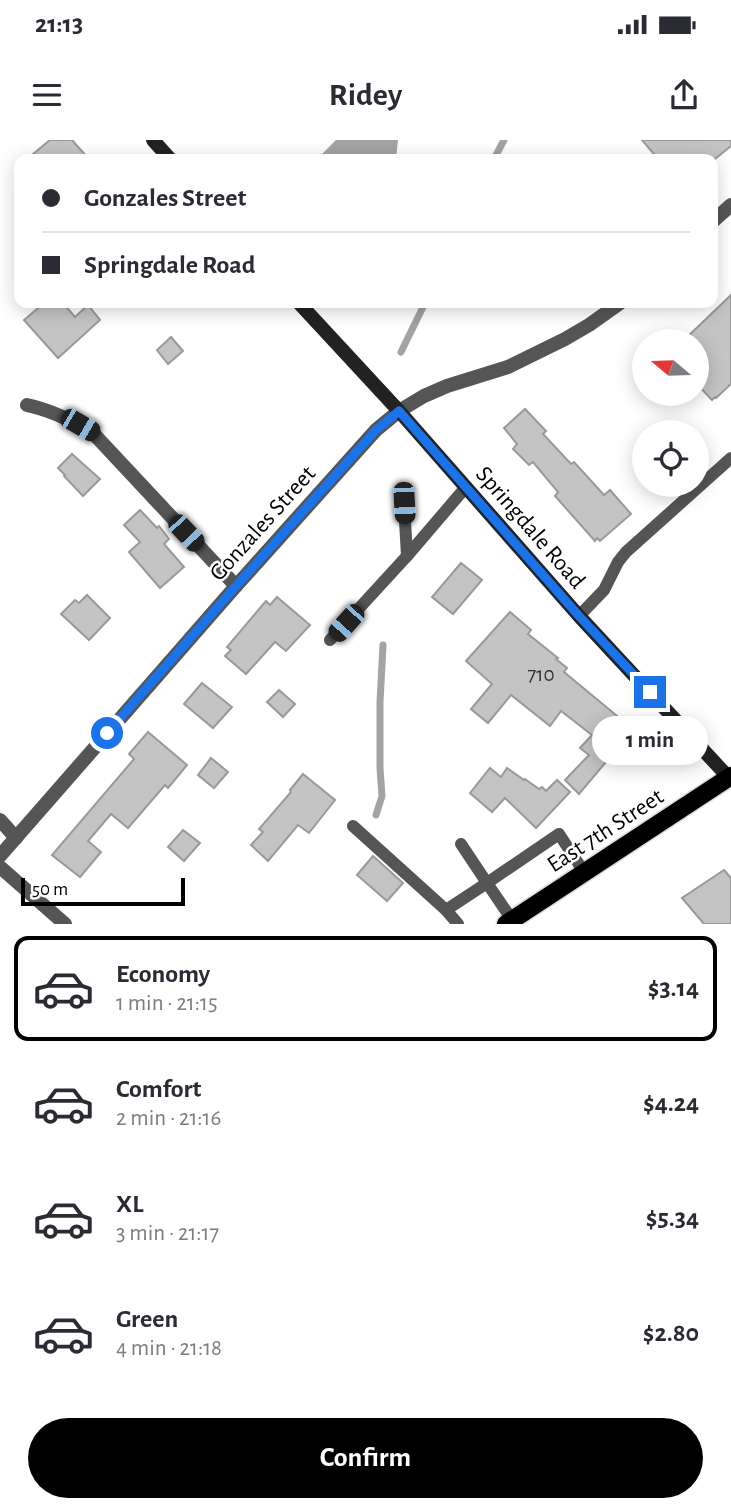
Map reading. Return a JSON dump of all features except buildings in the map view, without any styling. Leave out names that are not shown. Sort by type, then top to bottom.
[{"type":"main road","points":[[153,140],[166,154]]},
{"type":"main road","name":"Springdale Road","points":[[304,308],[399,411],[579,616],[730,778]]},
{"type":"main road","name":"East 7th Street","points":[[509,922],[730,778]]},
{"type":"street","name":"Gonzales Street","points":[[0,856],[376,430],[399,411],[424,396],[508,367],[565,339],[613,308]]},
{"type":"street","points":[[27,405],[57,413],[92,432],[236,586]]},
{"type":"street","points":[[0,820],[16,838]]},
{"type":"street","points":[[0,867],[65,924]]},
{"type":"lane","points":[[579,616],[604,590],[626,552],[731,458]]},
{"type":"lane","points":[[330,640],[466,487]]},
{"type":"lane","points":[[404,503],[407,556]]},
{"type":"lane","points":[[353,826],[458,924]]},
{"type":"lane","points":[[446,910],[559,834],[584,872]]},
{"type":"lane","points":[[461,844],[509,922]]},
{"type":"shaded area","points":[[336,140],[398,140],[397,154],[322,154]]},
{"type":"waterway","points":[[497,154],[504,140]]},
{"type":"waterway","points":[[401,352],[423,308]]},
{"type":"waterway","points":[[376,815],[382,796],[380,702],[383,645]]},
{"type":"route","points":[[107,733],[376,430],[399,411],[579,616],[650,692]]}]
